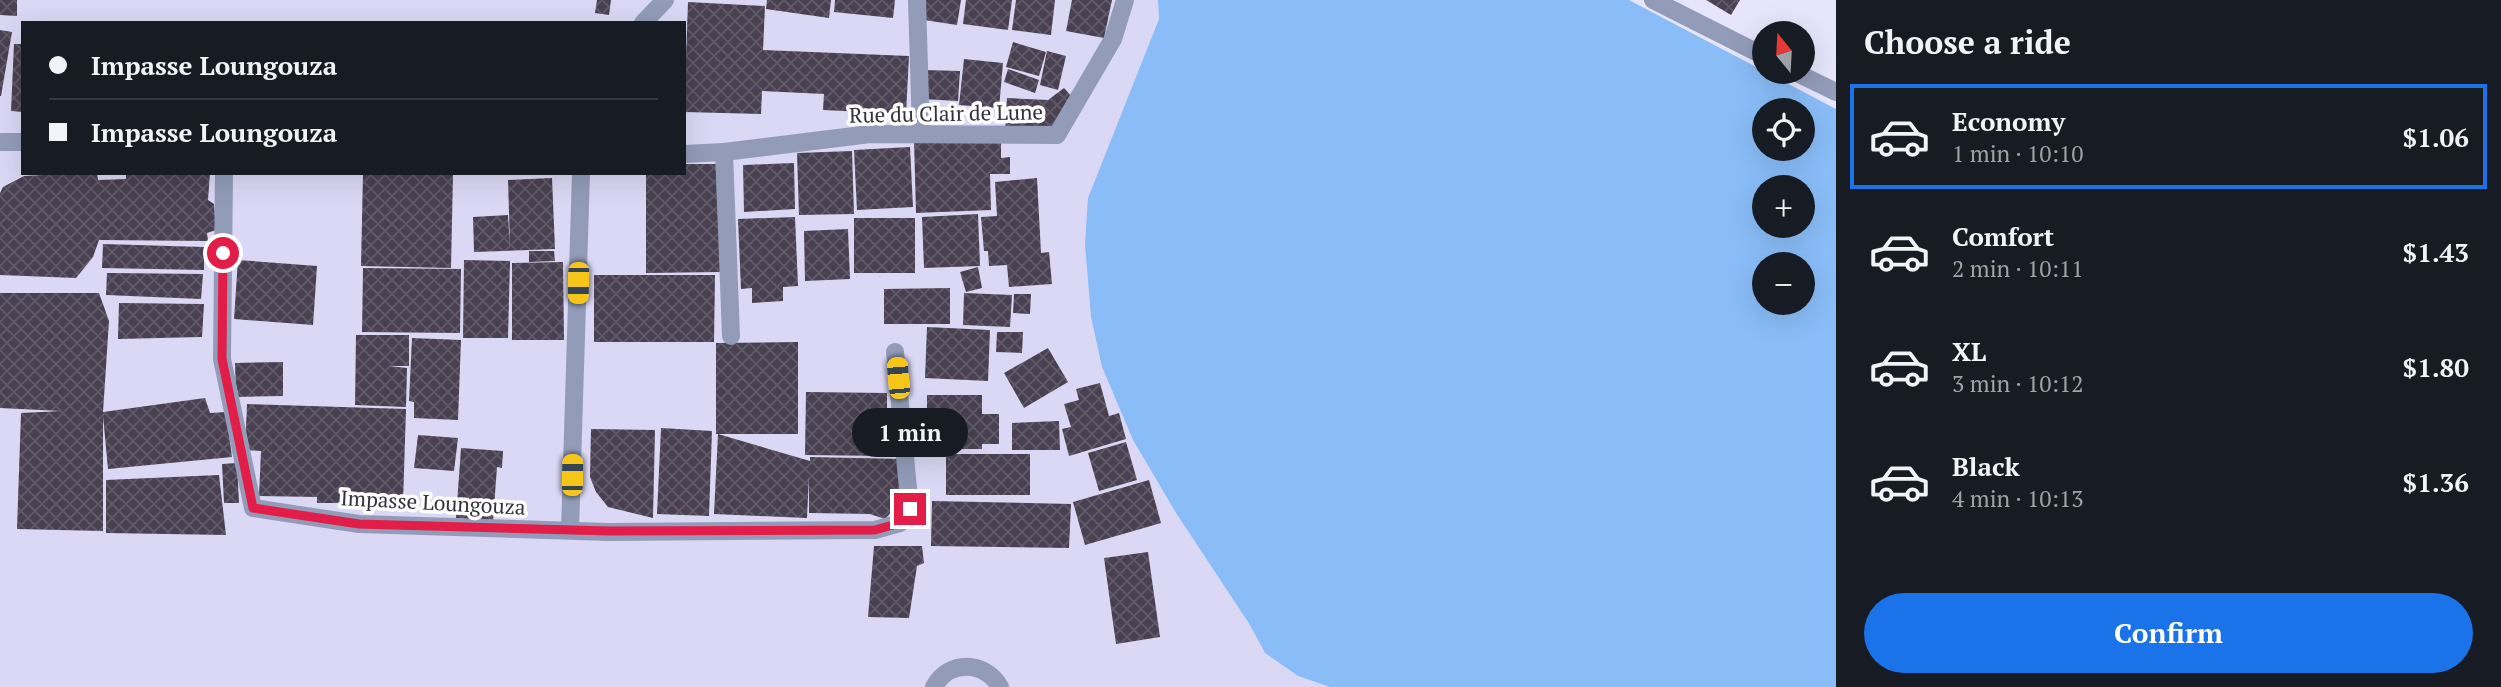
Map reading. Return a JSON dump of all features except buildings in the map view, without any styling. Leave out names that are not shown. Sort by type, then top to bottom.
[{"type":"street","points":[[645,21],[664,0]]},
{"type":"street","points":[[917,0],[921,133]]},
{"type":"street","name":"Rue du Clair de Lune","points":[[686,154],[724,152],[870,134],[1057,135],[1113,39],[1125,0]]},
{"type":"street","points":[[1653,0],[1752,50]]},
{"type":"street","points":[[1815,82],[1836,92]]},
{"type":"street","points":[[0,142],[21,142]]},
{"type":"street","points":[[724,152],[731,336]]},
{"type":"street","name":"Impasse Loungouza","points":[[224,175],[222,359],[253,508],[359,524],[570,530],[875,530],[900,523],[910,509],[895,352]]},
{"type":"street","points":[[570,530],[581,175]]},
{"type":"street","points":[[934,687],[939,678],[954,667],[971,666],[988,671],[1000,687]]},
{"type":"shaded area","points":[[0,0],[1158,0],[1159,19],[1085,245],[1091,317],[1102,367],[1133,440],[1265,653],[1298,676],[1330,687],[0,687]]},
{"type":"water","points":[[1158,0],[1629,0],[1752,65],[1752,84],[1789,84],[1836,109],[1836,687],[1330,687],[1298,676],[1265,653],[1133,440],[1102,367],[1091,317],[1085,245],[1088,198],[1159,19]]},
{"type":"route","points":[[223,253],[222,359],[253,508],[359,524],[609,531],[875,530],[900,523],[910,509]]}]
